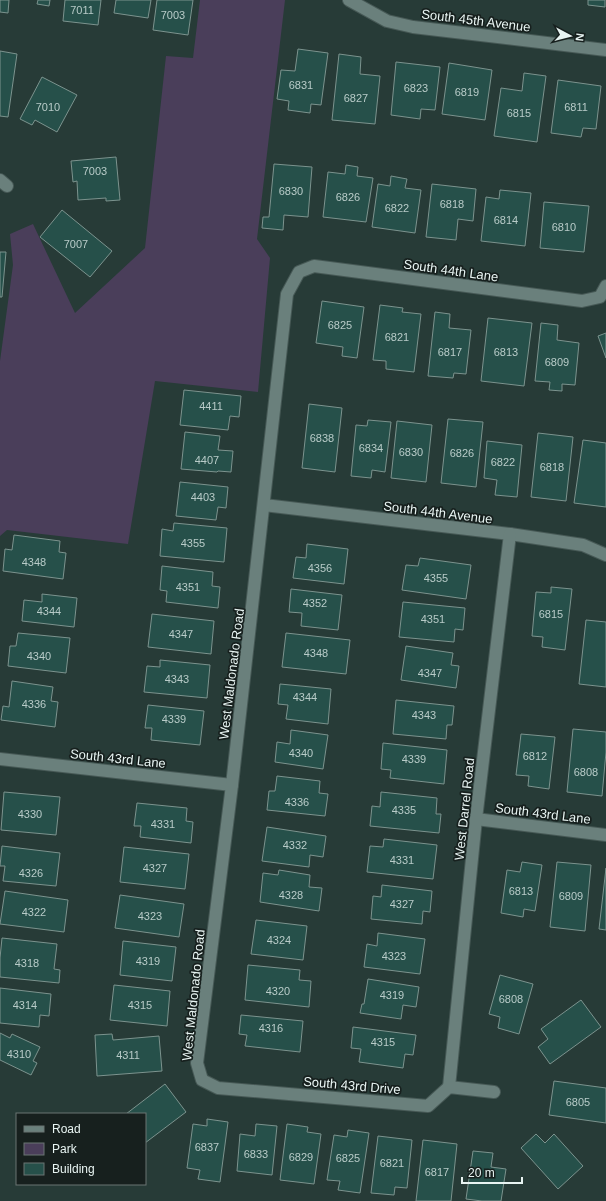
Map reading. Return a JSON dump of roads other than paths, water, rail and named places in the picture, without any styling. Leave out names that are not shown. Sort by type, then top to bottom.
[{"type":"street","name":"South 45th Avenue","points":[[349,0],[387,21],[406,25],[606,50]]},
{"type":"street","name":"South 44th Lane","points":[[299,272],[314,266],[582,301],[600,297],[606,286]]},
{"type":"street","name":"West Maldonado Road","points":[[202,1080],[197,1063],[232,785],[287,294],[299,272]]},
{"type":"street","name":"South 44th Avenue","points":[[264,505],[510,534],[583,545],[606,556]]},
{"type":"street","name":"West Darrel Road","points":[[449,1087],[476,819],[510,534]]},
{"type":"street","name":"South 43rd Lane","points":[[0,759],[232,785]]},
{"type":"street","name":"South 43rd Lane","points":[[476,819],[606,835]]},
{"type":"street","name":"South 43rd Drive","points":[[202,1080],[218,1088],[428,1106],[449,1087]]},
{"type":"street","points":[[449,1087],[494,1092]]}]
